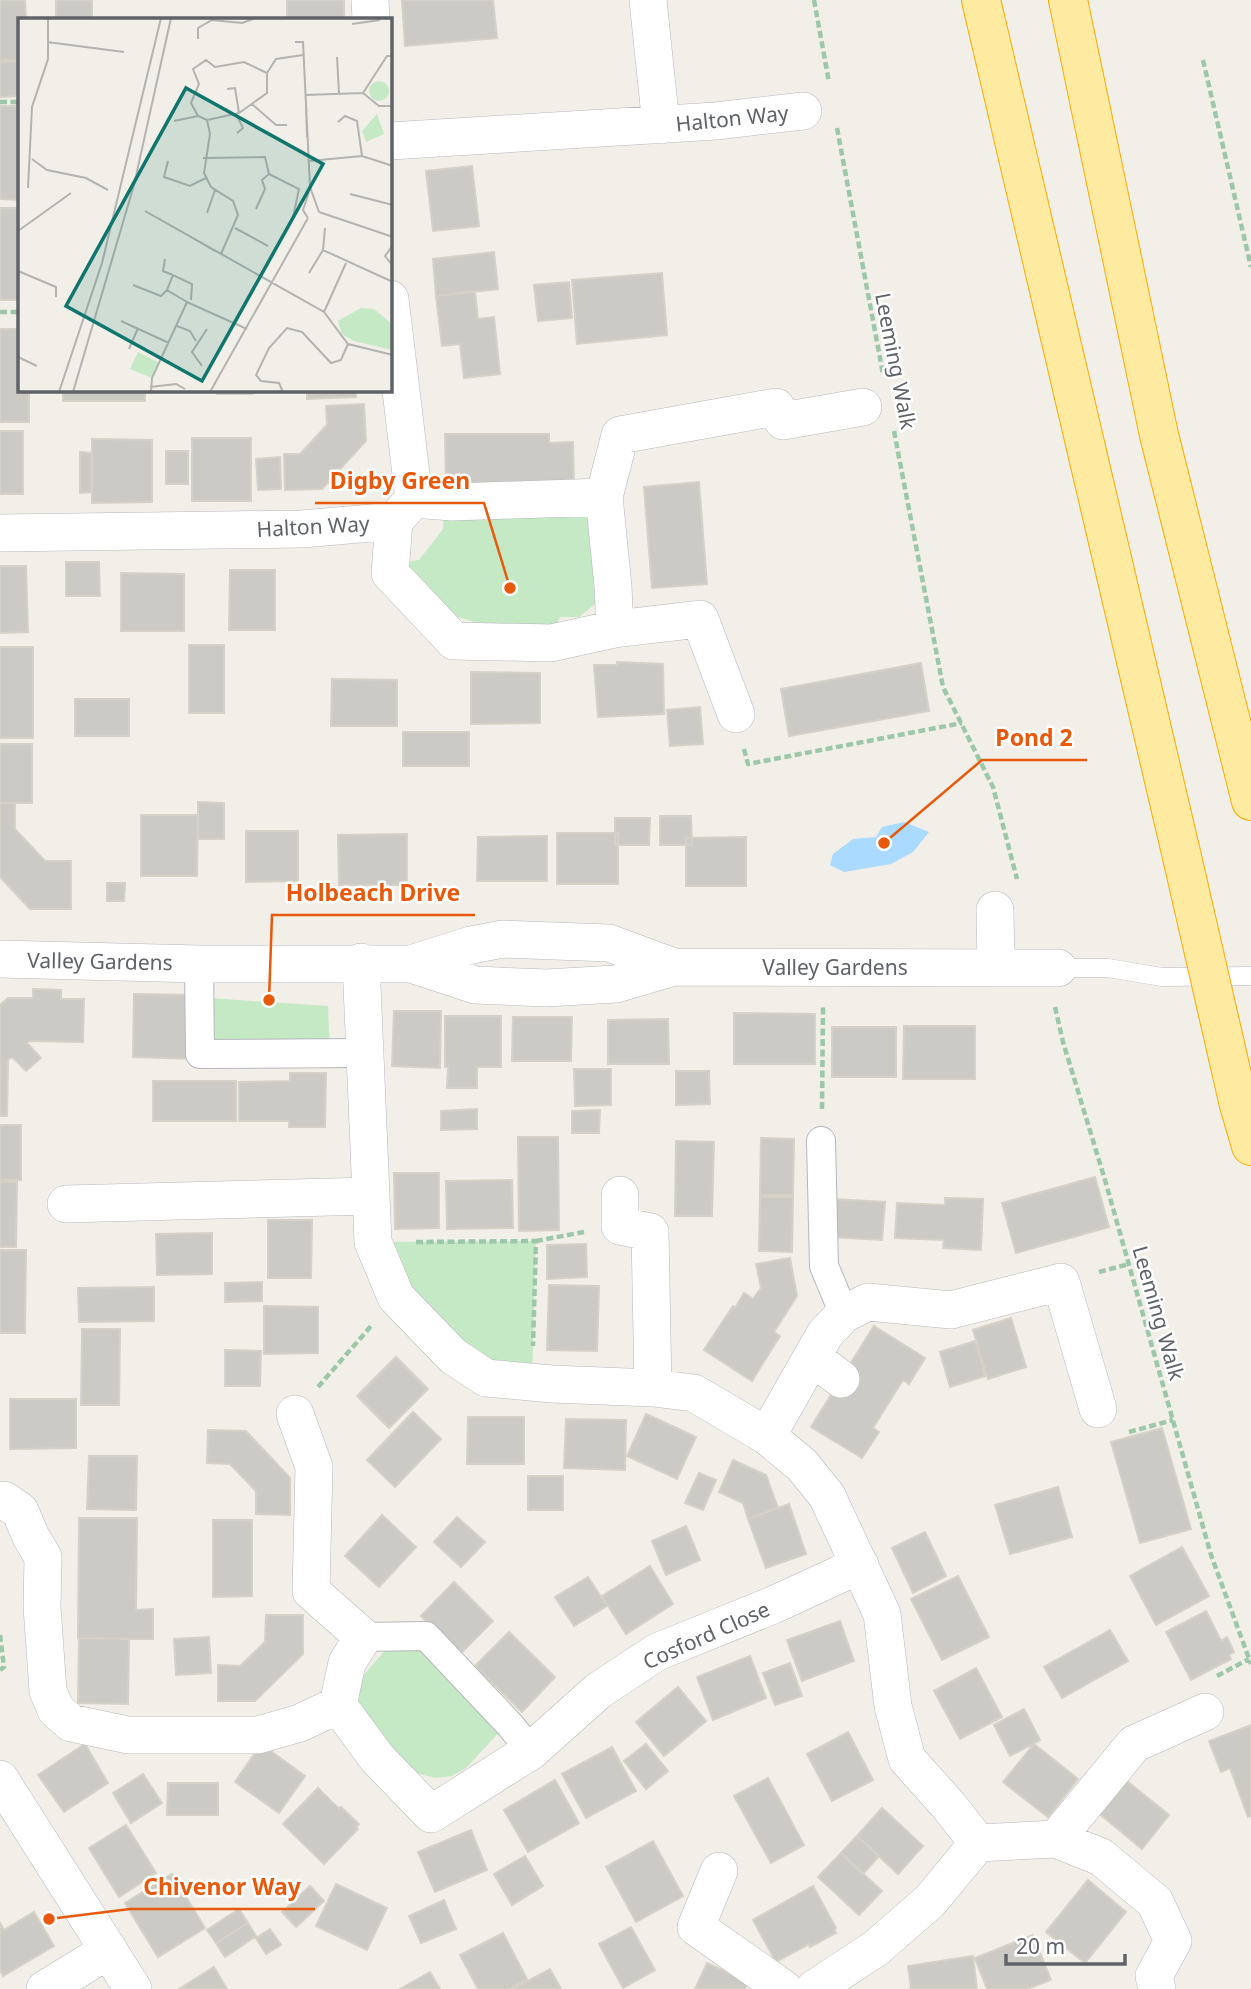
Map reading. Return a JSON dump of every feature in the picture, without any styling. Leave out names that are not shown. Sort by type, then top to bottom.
[{"type":"highway","points":[[981,0],[1239,1105],[1251,1146]]},
{"type":"highway","points":[[1068,0],[1159,435],[1251,801]]},
{"type":"street","points":[[370,0],[371,18]]},
{"type":"street","name":"Halton Way","points":[[648,0],[662,125]]},
{"type":"street","name":"Halton Way","points":[[392,141],[716,121],[823,107]]},
{"type":"street","points":[[392,329],[404,510],[390,573],[454,641],[551,643],[615,629],[700,619],[736,714]]},
{"type":"street","points":[[615,629],[604,497],[620,435],[776,407],[783,421],[873,393]]},
{"type":"street","name":"Halton Way","points":[[0,533],[302,529],[452,502],[604,497]]},
{"type":"street","points":[[996,968],[1007,900]]},
{"type":"street","name":"Valley Gardens","points":[[411,964],[471,945],[503,939],[609,943],[674,967]]},
{"type":"street","name":"Valley Gardens","points":[[0,959],[199,964],[411,964],[475,985],[546,988],[616,984],[674,967],[1053,968]]},
{"type":"street","points":[[361,962],[373,1242],[396,1297],[453,1356],[486,1378],[694,1393],[767,1436],[802,1465],[827,1496],[882,1614],[893,1706],[907,1759],[978,1843]]},
{"type":"street","name":"Valley Gardens","points":[[199,964],[200,1054],[363,1053]]},
{"type":"street","points":[[821,1141],[824,1266],[844,1314]]},
{"type":"street","points":[[66,1204],[370,1196]]},
{"type":"street","points":[[620,1210],[650,1233],[653,1388]]},
{"type":"street","points":[[767,1436],[827,1368],[825,1334],[844,1314],[869,1302],[951,1310],[1061,1282],[1098,1409]]},
{"type":"street","points":[[295,1414],[314,1466],[310,1591],[363,1637],[426,1636],[531,1751]]},
{"type":"street","points":[[4,1500],[20,1511],[43,1557],[42,1607],[48,1690],[56,1710],[71,1723],[128,1735],[258,1735],[300,1723],[338,1705],[347,1663],[363,1637]]},
{"type":"street","name":"Cosford Close","points":[[338,1705],[377,1758],[431,1814],[531,1751],[598,1691],[657,1652],[773,1605],[860,1565]]},
{"type":"street","points":[[1056,1839],[1134,1744],[1205,1712]]},
{"type":"street","points":[[0,1779],[133,1989]]},
{"type":"street","points":[[814,1989],[876,1948],[930,1901],[978,1843],[1056,1839],[1101,1857],[1155,1902],[1173,1941],[1154,1976],[1157,1989]]},
{"type":"street","points":[[719,1871],[696,1927],[784,1989]]},
{"type":"street","points":[[45,1989],[109,1950]]},
{"type":"lane","points":[[1053,968],[1108,968],[1162,977],[1251,976]]},
{"type":"path","name":"Leeming Walk","points":[[814,0],[823,107],[873,393]]},
{"type":"path","points":[[1203,60],[1251,267]]},
{"type":"path","points":[[0,102],[18,102]]},
{"type":"path","points":[[0,312],[18,312]]},
{"type":"path","name":"Leeming Walk","points":[[893,428],[943,687],[993,787],[1007,900]]},
{"type":"path","points":[[736,714],[748,764],[962,723]]},
{"type":"path","points":[[821,1141],[823,968]]},
{"type":"path","name":"Leeming Walk","points":[[1053,968],[1063,1042],[1105,1180],[1211,1555],[1251,1664]]},
{"type":"path","points":[[373,1242],[536,1241],[620,1210]]},
{"type":"path","points":[[532,1382],[536,1241]]},
{"type":"path","points":[[295,1414],[396,1297]]},
{"type":"path","points":[[0,1635],[4,1667],[0,1670]]},
{"type":"green space","points":[[590,510],[601,567],[595,604],[579,617],[560,617],[553,631],[493,628],[449,614],[404,562],[419,560],[443,529],[444,512]]},
{"type":"green space","points":[[209,998],[328,1006],[330,1053],[210,1054]]},
{"type":"green space","points":[[536,1241],[532,1382],[486,1378],[373,1242]]},
{"type":"green space","points":[[401,1632],[503,1728],[466,1768],[452,1776],[435,1778],[409,1771],[359,1717],[356,1695],[361,1678]]},
{"type":"water","points":[[904,822],[929,832],[913,852],[891,864],[844,872],[830,865],[833,854],[853,839],[876,837],[882,827]]},
{"type":"building","points":[[0,0],[25,0],[26,18],[18,18],[18,60],[0,60]]},
{"type":"building","points":[[56,0],[92,0],[92,18],[56,18]]},
{"type":"building","points":[[287,0],[344,0],[344,18],[287,18]]},
{"type":"building","points":[[402,0],[493,0],[497,38],[405,46]]},
{"type":"building","points":[[18,61],[18,96],[0,97],[0,62]]},
{"type":"building","points":[[0,106],[18,106],[18,200],[0,199]]},
{"type":"building","points":[[472,166],[479,226],[433,231],[426,171]]},
{"type":"building","points":[[0,208],[18,208],[18,300],[0,300]]},
{"type":"building","points":[[494,252],[498,289],[436,296],[433,259]]},
{"type":"building","points":[[662,273],[667,335],[577,344],[572,280]]},
{"type":"building","points":[[569,282],[572,318],[538,321],[534,285]]},
{"type":"building","points":[[475,291],[478,319],[494,317],[500,374],[464,378],[460,344],[442,346],[436,296]]},
{"type":"building","points":[[0,329],[18,329],[18,392],[29,392],[29,422],[0,422]]},
{"type":"building","points":[[63,392],[145,392],[145,401],[63,401]]},
{"type":"building","points":[[217,392],[252,392],[252,394]]},
{"type":"building","points":[[307,392],[356,392],[356,397],[307,399]]},
{"type":"building","points":[[364,404],[366,441],[322,489],[285,490],[284,454],[300,454],[327,425],[326,406]]},
{"type":"building","points":[[0,431],[23,431],[23,494],[0,494]]},
{"type":"building","points":[[445,434],[549,434],[549,443],[573,442],[574,484],[446,486]]},
{"type":"building","points":[[192,438],[251,438],[251,501],[192,501]]},
{"type":"building","points":[[92,439],[152,440],[152,502],[92,503]]},
{"type":"building","points":[[166,451],[188,451],[188,484],[166,484]]},
{"type":"building","points":[[80,452],[92,453],[92,492],[80,493]]},
{"type":"building","points":[[280,457],[281,489],[258,490],[256,459]]},
{"type":"building","points":[[699,482],[707,584],[652,588],[644,487]]},
{"type":"building","points":[[66,562],[99,562],[100,596],[66,596]]},
{"type":"building","points":[[0,566],[26,566],[28,632],[0,633]]},
{"type":"building","points":[[230,570],[275,570],[275,630],[229,630]]},
{"type":"building","points":[[121,573],[184,574],[184,631],[121,631]]},
{"type":"building","points":[[189,645],[224,645],[224,713],[189,713]]},
{"type":"building","points":[[0,647],[33,647],[33,738],[0,738]]},
{"type":"building","points":[[617,662],[663,664],[664,714],[598,717],[594,665],[617,665]]},
{"type":"building","points":[[921,663],[929,711],[789,736],[781,689]]},
{"type":"building","points":[[471,672],[540,673],[540,723],[471,724]]},
{"type":"building","points":[[332,679],[397,680],[397,726],[331,726]]},
{"type":"building","points":[[75,699],[129,699],[129,736],[75,736]]},
{"type":"building","points":[[700,707],[703,744],[670,746],[667,710]]},
{"type":"building","points":[[403,732],[469,732],[469,766],[403,766]]},
{"type":"building","points":[[0,744],[32,744],[32,803],[0,803]]},
{"type":"building","points":[[198,802],[224,803],[224,839],[198,839]]},
{"type":"building","points":[[0,803],[15,803],[15,829],[45,861],[71,861],[71,909],[30,909],[0,877]]},
{"type":"building","points":[[141,815],[198,815],[197,876],[141,876]]},
{"type":"building","points":[[660,816],[691,816],[692,845],[660,845]]},
{"type":"building","points":[[615,818],[650,818],[649,845],[615,845]]},
{"type":"building","points":[[246,831],[298,831],[298,881],[246,882]]},
{"type":"building","points":[[557,833],[618,833],[618,884],[557,884]]},
{"type":"building","points":[[407,834],[407,885],[339,885],[338,835]]},
{"type":"building","points":[[547,836],[547,881],[477,881],[478,837]]},
{"type":"building","points":[[746,837],[746,886],[686,886],[686,838]]},
{"type":"building","points":[[107,883],[125,883],[124,901],[107,901]]},
{"type":"building","points":[[33,989],[61,990],[61,999],[84,999],[83,1042],[29,1041],[27,1043],[41,1058],[26,1071],[12,1057],[8,1060],[7,1116],[0,1116],[0,1005],[8,998],[33,998]]},
{"type":"building","points":[[134,994],[198,995],[197,1059],[133,1057]]},
{"type":"building","points":[[394,1011],[441,1011],[440,1068],[392,1066]]},
{"type":"building","points":[[734,1013],[815,1014],[815,1064],[734,1064]]},
{"type":"building","points":[[445,1016],[501,1016],[501,1067],[477,1067],[477,1088],[447,1088]]},
{"type":"building","points":[[513,1017],[572,1017],[571,1061],[512,1061]]},
{"type":"building","points":[[668,1019],[669,1064],[608,1064],[608,1020]]},
{"type":"building","points":[[904,1026],[975,1026],[975,1079],[903,1079]]},
{"type":"building","points":[[832,1027],[896,1027],[896,1077],[832,1077]]},
{"type":"building","points":[[574,1069],[611,1069],[611,1105],[575,1106]]},
{"type":"building","points":[[676,1071],[709,1071],[710,1104],[676,1105]]},
{"type":"building","points":[[290,1073],[326,1073],[325,1127],[289,1127],[289,1121],[239,1121],[239,1082],[290,1081]]},
{"type":"building","points":[[153,1081],[236,1081],[236,1121],[153,1121]]},
{"type":"building","points":[[477,1109],[477,1129],[441,1130],[441,1111]]},
{"type":"building","points":[[600,1110],[599,1133],[572,1133],[572,1111]]},
{"type":"building","points":[[0,1125],[21,1125],[21,1180],[0,1180]]},
{"type":"building","points":[[518,1137],[558,1137],[559,1230],[519,1231]]},
{"type":"building","points":[[761,1138],[794,1139],[793,1195],[760,1195]]},
{"type":"building","points":[[676,1141],[714,1142],[712,1216],[675,1216]]},
{"type":"building","points":[[394,1173],[439,1173],[439,1228],[395,1229]]},
{"type":"building","points":[[1095,1177],[1109,1227],[1016,1253],[1002,1203]]},
{"type":"building","points":[[512,1180],[513,1228],[447,1229],[446,1181]]},
{"type":"building","points":[[0,1182],[17,1182],[16,1247],[0,1247]]},
{"type":"building","points":[[760,1197],[793,1197],[792,1252],[759,1251]]},
{"type":"building","points":[[945,1198],[983,1199],[981,1250],[943,1248],[944,1240],[895,1238],[897,1203],[945,1205]]},
{"type":"building","points":[[833,1199],[885,1202],[882,1240],[831,1237]]},
{"type":"building","points":[[268,1220],[312,1220],[311,1278],[268,1278]]},
{"type":"building","points":[[212,1233],[212,1274],[157,1275],[156,1234]]},
{"type":"building","points":[[586,1244],[587,1277],[547,1279],[547,1245]]},
{"type":"building","points":[[0,1250],[26,1250],[25,1333],[0,1333]]},
{"type":"building","points":[[790,1258],[797,1296],[774,1332],[780,1336],[752,1381],[704,1350],[744,1293],[753,1299],[761,1288],[756,1264]]},
{"type":"building","points":[[262,1282],[262,1301],[225,1302],[225,1283]]},
{"type":"building","points":[[549,1285],[599,1286],[597,1351],[547,1350]]},
{"type":"building","points":[[154,1287],[154,1321],[79,1322],[78,1288]]},
{"type":"building","points":[[264,1306],[318,1307],[318,1353],[264,1354]]},
{"type":"building","points":[[1011,1318],[1026,1367],[988,1379],[973,1330]]},
{"type":"building","points":[[874,1326],[925,1358],[909,1384],[903,1380],[873,1428],[879,1432],[862,1458],[811,1427]]},
{"type":"building","points":[[82,1329],[120,1329],[119,1405],[81,1405]]},
{"type":"building","points":[[975,1341],[985,1376],[950,1387],[940,1352]]},
{"type":"building","points":[[225,1350],[261,1351],[260,1386],[225,1386]]},
{"type":"building","points":[[396,1357],[428,1389],[389,1428],[357,1396]]},
{"type":"building","points":[[10,1399],[76,1399],[76,1448],[10,1449]]},
{"type":"building","points":[[413,1412],[441,1439],[395,1487],[367,1460]]},
{"type":"building","points":[[646,1414],[696,1437],[677,1479],[627,1456]]},
{"type":"building","points":[[468,1417],[524,1417],[524,1464],[467,1464]]},
{"type":"building","points":[[566,1419],[626,1420],[625,1470],[564,1468]]},
{"type":"building","points":[[1162,1428],[1191,1529],[1140,1543],[1111,1442]]},
{"type":"building","points":[[208,1430],[246,1431],[290,1478],[290,1515],[256,1514],[256,1491],[230,1464],[207,1463]]},
{"type":"building","points":[[89,1456],[137,1456],[136,1510],[87,1509]]},
{"type":"building","points":[[733,1460],[766,1475],[778,1508],[748,1519],[743,1503],[719,1492]]},
{"type":"building","points":[[699,1473],[716,1480],[703,1510],[685,1503]]},
{"type":"building","points":[[528,1476],[563,1476],[563,1510],[528,1510]]},
{"type":"building","points":[[1058,1487],[1072,1537],[1010,1554],[995,1505]]},
{"type":"building","points":[[789,1504],[806,1554],[766,1568],[748,1519]]},
{"type":"building","points":[[382,1515],[416,1547],[379,1587],[345,1556]]},
{"type":"building","points":[[457,1517],[485,1542],[461,1567],[434,1542]]},
{"type":"building","points":[[79,1518],[137,1518],[136,1610],[153,1609],[153,1639],[78,1638]]},
{"type":"building","points":[[213,1520],[252,1520],[252,1596],[213,1597]]},
{"type":"building","points":[[686,1526],[700,1560],[666,1575],[652,1541]]},
{"type":"building","points":[[925,1532],[946,1576],[913,1593],[892,1548]]},
{"type":"building","points":[[1182,1547],[1209,1596],[1156,1625],[1130,1576]]},
{"type":"building","points":[[650,1566],[673,1604],[626,1634],[602,1596]]},
{"type":"building","points":[[958,1576],[989,1637],[942,1660],[911,1599]]},
{"type":"building","points":[[588,1577],[607,1606],[574,1626],[555,1597]]},
{"type":"building","points":[[454,1582],[493,1621],[460,1654],[421,1616]]},
{"type":"building","points":[[1206,1611],[1221,1641],[1227,1637],[1234,1652],[1229,1655],[1231,1659],[1191,1680],[1166,1632]]},
{"type":"building","points":[[266,1615],[303,1615],[303,1654],[255,1701],[218,1701],[218,1665],[240,1666],[265,1642]]},
{"type":"building","points":[[840,1621],[854,1661],[802,1681],[787,1640]]},
{"type":"building","points":[[1110,1630],[1128,1661],[1062,1698],[1044,1667]]},
{"type":"building","points":[[509,1632],[555,1677],[522,1712],[475,1666]]},
{"type":"building","points":[[209,1637],[211,1673],[176,1675],[174,1639]]},
{"type":"building","points":[[79,1638],[129,1639],[128,1704],[78,1703]]},
{"type":"building","points":[[750,1656],[766,1698],[713,1720],[697,1677]]},
{"type":"building","points":[[790,1663],[802,1696],[775,1705],[763,1673]]},
{"type":"building","points":[[976,1668],[1002,1717],[960,1739],[934,1691]]},
{"type":"building","points":[[678,1687],[706,1721],[664,1756],[636,1722]]},
{"type":"building","points":[[1024,1709],[1040,1740],[1010,1756],[994,1725]]},
{"type":"building","points":[[1251,1725],[1251,1816],[1248,1817],[1230,1768],[1221,1772],[1209,1741]]},
{"type":"building","points":[[848,1732],[873,1780],[832,1801],[807,1754]]},
{"type":"building","points":[[85,1744],[108,1783],[64,1812],[38,1775]]},
{"type":"building","points":[[261,1744],[305,1776],[279,1813],[235,1782]]},
{"type":"building","points":[[646,1744],[668,1771],[646,1789],[624,1761]]},
{"type":"building","points":[[1034,1744],[1078,1779],[1048,1817],[1003,1782]]},
{"type":"building","points":[[612,1747],[636,1791],[586,1818],[562,1774]]},
{"type":"building","points":[[143,1774],[162,1803],[131,1823],[113,1793]]},
{"type":"building","points":[[1122,1777],[1169,1815],[1142,1849],[1095,1810]]},
{"type":"building","points":[[768,1778],[804,1845],[771,1863],[734,1796]]},
{"type":"building","points":[[555,1780],[579,1823],[528,1852],[504,1810]]},
{"type":"building","points":[[168,1783],[218,1783],[218,1815],[167,1815]]},
{"type":"building","points":[[318,1788],[359,1824],[356,1827],[358,1829],[324,1864],[283,1824]]},
{"type":"building","points":[[882,1808],[923,1846],[898,1874],[857,1836]]},
{"type":"building","points":[[126,1825],[156,1873],[119,1897],[89,1848]]},
{"type":"building","points":[[471,1830],[487,1870],[435,1892],[418,1852]]},
{"type":"building","points":[[857,1836],[879,1856],[863,1874],[841,1853]]},
{"type":"building","points":[[653,1841],[683,1896],[636,1922],[606,1867]]},
{"type":"building","points":[[841,1853],[882,1891],[859,1915],[818,1877]]},
{"type":"building","points":[[525,1856],[543,1886],[512,1905],[494,1874]]},
{"type":"building","points":[[172,1874],[205,1928],[158,1957],[125,1903]]},
{"type":"building","points":[[1088,1880],[1126,1912],[1085,1963],[1046,1932]]},
{"type":"building","points":[[336,1884],[387,1908],[367,1950],[316,1926]]},
{"type":"building","points":[[310,1886],[324,1901],[296,1927],[282,1912]]},
{"type":"building","points":[[813,1886],[836,1928],[836,1933],[776,1962],[753,1920]]},
{"type":"building","points":[[444,1900],[456,1929],[421,1943],[409,1916]]},
{"type":"building","points":[[239,1909],[248,1923],[216,1943],[207,1930]]},
{"type":"building","points":[[34,1912],[54,1946],[3,1976],[0,1970],[0,1923],[4,1930]]},
{"type":"building","points":[[248,1923],[256,1936],[225,1957],[216,1943]]},
{"type":"building","points":[[631,1927],[655,1970],[623,1988],[599,1944]]},
{"type":"building","points":[[270,1929],[281,1945],[266,1954],[256,1938]]},
{"type":"building","points":[[503,1933],[527,1979],[509,1989],[478,1989],[460,1955]]},
{"type":"building","points":[[1033,1935],[1051,1980],[1027,1989],[987,1989],[975,1958]]},
{"type":"building","points":[[973,1956],[977,1989],[911,1989],[908,1966]]},
{"type":"building","points":[[707,1963],[748,1982],[745,1989],[695,1989]]},
{"type":"building","points":[[214,1967],[227,1989],[179,1989]]},
{"type":"building","points":[[550,1969],[561,1989],[513,1989]]},
{"type":"building","points":[[430,1972],[440,1989],[400,1989]]},
{"type":"place","name":"Digby Green","points":[[510,588]]},
{"type":"place","name":"Pond 2","points":[[884,843]]},
{"type":"place","name":"Holbeach Drive","points":[[269,1000]]},
{"type":"place","name":"Chivenor Way","points":[[49,1919]]}]
